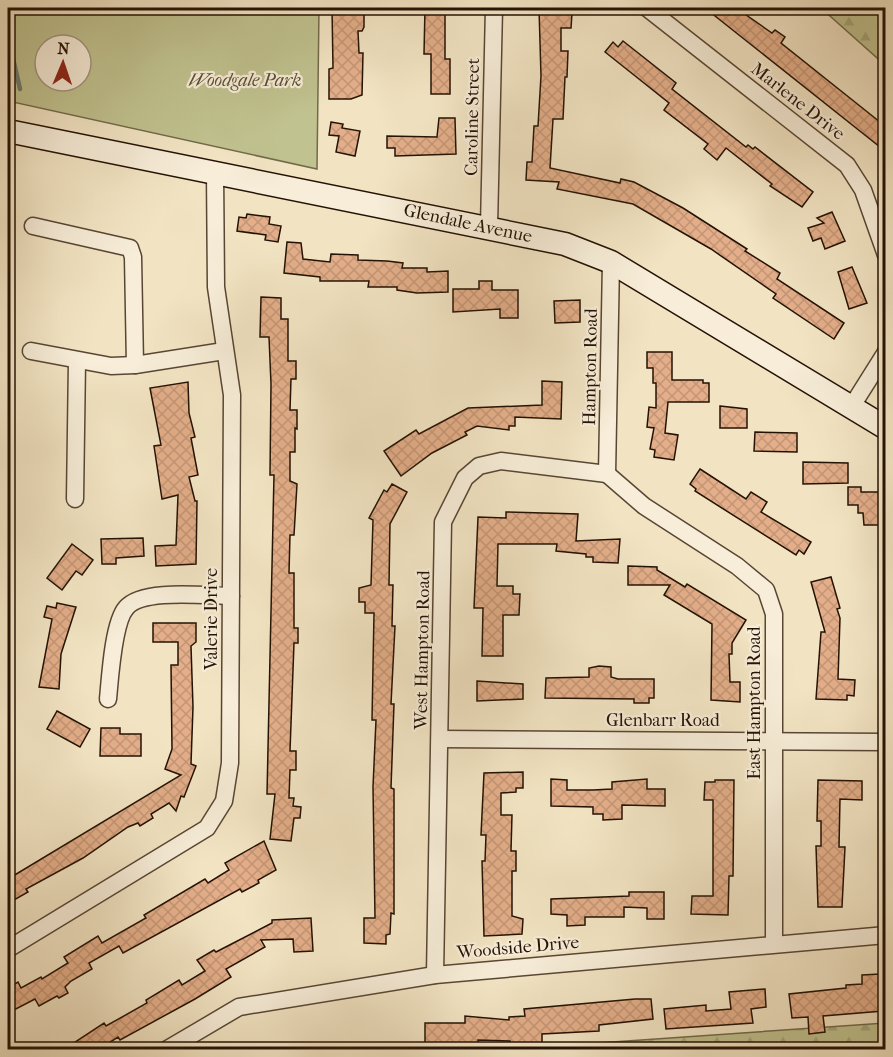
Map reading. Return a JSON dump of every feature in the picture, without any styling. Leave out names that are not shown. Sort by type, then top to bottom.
[{"type":"main road","name":"Glendale Avenue","points":[[8,131],[489,226],[565,244],[611,262],[885,428]]},
{"type":"street","name":"Caroline Street","points":[[489,226],[494,8]]},
{"type":"street","name":"Marlene Drive","points":[[647,8],[847,165],[863,190],[885,255]]},
{"type":"street","name":"Valerie Drive","points":[[8,949],[207,828],[224,801],[230,763],[232,395],[216,287],[215,172]]},
{"type":"street","points":[[33,226],[130,248],[133,257],[135,365]]},
{"type":"street","name":"Hampton Road","points":[[607,474],[611,262]]},
{"type":"street","points":[[31,351],[77,362],[111,366],[135,365],[224,351]]},
{"type":"street","points":[[852,406],[885,352]]},
{"type":"street","points":[[75,499],[77,362]]},
{"type":"street","name":"West Hampton Road","points":[[435,975],[443,522],[465,478],[479,466],[501,460],[607,474]]},
{"type":"street","name":"East Hampton Road","points":[[607,474],[644,506],[737,566],[766,590],[774,614],[774,943]]},
{"type":"street","points":[[108,699],[116,635],[126,608],[146,596],[231,596]]},
{"type":"street","name":"Glenbarr Road","points":[[440,739],[885,742]]},
{"type":"street","name":"Woodside Drive","points":[[166,1050],[239,1007],[435,975],[774,943],[885,936]]},
{"type":"green space","name":"Woodgale Park","points":[[8,8],[319,8],[317,169],[8,101]]},
{"type":"green space","points":[[821,8],[885,8],[885,65]]},
{"type":"green space","points":[[885,1023],[885,1049],[553,1050],[569,1045]]},
{"type":"building","points":[[332,8],[360,8],[360,14],[364,14],[364,27],[362,31],[358,31],[359,53],[363,53],[362,95],[351,99],[329,99],[329,69],[333,68]]},
{"type":"building","points":[[425,8],[445,8],[445,59],[450,59],[450,94],[431,94],[431,54],[424,54]]},
{"type":"building","points":[[539,8],[561,8],[561,13],[572,13],[571,28],[561,28],[561,51],[568,51],[567,77],[565,77],[563,119],[553,119],[550,168],[620,183],[621,179],[634,182],[683,208],[747,249],[745,251],[780,273],[777,279],[844,323],[834,339],[773,298],[776,294],[711,249],[633,204],[557,189],[559,182],[526,180],[527,162],[532,162],[534,126],[538,126],[541,76]]},
{"type":"building","points":[[705,8],[736,8],[772,33],[775,30],[785,37],[781,43],[885,126],[885,151]]},
{"type":"building","points":[[623,41],[676,83],[672,89],[746,147],[748,145],[753,149],[755,147],[813,192],[802,207],[770,186],[772,184],[726,148],[717,160],[704,149],[708,144],[664,110],[669,103],[605,52],[613,42],[618,47]]},
{"type":"building","points":[[439,118],[455,118],[456,154],[395,156],[395,148],[387,148],[387,136],[437,137]]},
{"type":"building","points":[[331,122],[343,124],[342,128],[360,131],[355,156],[336,152],[339,136],[329,135]]},
{"type":"building","points":[[832,212],[845,241],[825,249],[821,238],[813,241],[808,228],[824,223],[817,218]]},
{"type":"building","points":[[247,214],[270,217],[269,224],[281,226],[278,242],[265,240],[266,235],[237,231],[239,217],[246,218]]},
{"type":"building","points":[[287,242],[301,243],[303,259],[330,262],[331,254],[358,255],[358,260],[403,263],[402,268],[427,268],[427,272],[448,271],[448,292],[417,293],[397,290],[397,287],[368,287],[369,281],[320,281],[320,277],[284,273]]},
{"type":"building","points":[[852,267],[867,303],[849,309],[838,272]]},
{"type":"building","points":[[479,281],[492,281],[492,290],[518,290],[518,318],[500,318],[500,309],[453,312],[453,289],[479,289]]},
{"type":"building","points":[[261,297],[281,298],[281,319],[288,319],[288,361],[296,361],[296,379],[291,379],[290,410],[297,410],[297,429],[295,428],[295,452],[290,452],[290,481],[297,484],[294,535],[290,535],[289,573],[294,573],[294,628],[298,628],[298,643],[294,643],[290,751],[296,751],[296,770],[290,770],[289,798],[294,798],[293,806],[301,807],[300,818],[294,818],[291,841],[270,839],[275,794],[267,794],[274,475],[270,475],[269,337],[260,337]]},
{"type":"building","points":[[580,300],[580,322],[555,323],[554,301]]},
{"type":"building","points":[[647,352],[672,352],[672,380],[703,380],[703,383],[709,383],[709,402],[668,402],[665,433],[678,435],[674,460],[654,457],[655,450],[650,449],[654,428],[647,427],[649,407],[656,408],[656,383],[653,383],[653,368],[647,368]]},
{"type":"building","points":[[542,381],[562,382],[561,419],[515,417],[515,426],[509,426],[509,430],[477,426],[465,432],[467,435],[432,453],[401,476],[384,451],[416,430],[419,434],[468,408],[542,405]]},
{"type":"building","points":[[188,382],[189,413],[195,437],[191,438],[198,475],[189,477],[195,501],[197,501],[196,564],[156,566],[155,546],[176,545],[178,495],[162,499],[154,446],[161,445],[150,388]]},
{"type":"building","points":[[720,406],[747,409],[747,428],[720,428]]},
{"type":"building","points":[[755,432],[797,433],[797,452],[754,451]]},
{"type":"building","points":[[803,462],[848,463],[848,483],[803,484]]},
{"type":"building","points":[[700,469],[746,499],[751,492],[767,502],[761,512],[811,542],[804,554],[799,550],[796,555],[695,491],[696,489],[690,484]]},
{"type":"building","points":[[392,484],[407,492],[390,524],[389,585],[393,585],[392,626],[395,626],[391,704],[394,704],[391,788],[394,789],[394,914],[391,913],[390,934],[386,935],[386,944],[364,943],[364,918],[375,918],[373,787],[376,720],[372,720],[374,613],[365,613],[365,602],[359,602],[359,588],[371,585],[373,520],[369,518],[384,490],[387,492]]},
{"type":"building","points":[[848,487],[861,487],[861,492],[882,492],[880,525],[864,525],[863,513],[858,513],[858,505],[848,505]]},
{"type":"building","points":[[506,512],[578,514],[576,541],[620,539],[618,563],[593,562],[593,557],[586,557],[586,554],[556,551],[557,544],[498,544],[497,586],[513,586],[513,594],[520,594],[519,615],[503,615],[503,656],[482,656],[483,608],[474,608],[478,517],[506,518]]},
{"type":"building","points":[[143,538],[144,556],[116,558],[116,564],[102,564],[101,539]]},
{"type":"building","points":[[72,544],[93,560],[82,575],[76,571],[62,590],[47,578]]},
{"type":"building","points":[[628,566],[657,567],[657,570],[685,587],[687,584],[746,620],[732,643],[732,654],[729,654],[730,682],[740,682],[740,702],[711,700],[712,624],[664,595],[670,585],[628,585]]},
{"type":"building","points":[[831,577],[840,608],[837,609],[840,618],[838,679],[855,680],[854,696],[847,695],[847,700],[816,699],[821,632],[825,632],[811,582]]},
{"type":"building","points":[[57,603],[76,607],[61,654],[59,689],[39,687],[52,619],[44,617],[47,606],[56,608]]},
{"type":"building","points":[[153,623],[196,623],[196,642],[191,646],[193,707],[191,764],[196,766],[184,797],[181,796],[176,811],[169,803],[151,814],[153,818],[140,826],[138,823],[128,827],[83,858],[26,889],[28,892],[14,900],[8,889],[8,879],[181,775],[165,769],[172,749],[171,665],[178,665],[178,642],[153,642]]},
{"type":"building","points":[[611,667],[611,677],[618,679],[654,679],[654,698],[649,698],[649,703],[634,703],[634,699],[545,698],[546,678],[589,677],[589,668]]},
{"type":"building","points":[[477,681],[523,684],[523,699],[477,701]]},
{"type":"building","points":[[57,711],[90,729],[80,747],[47,729]]},
{"type":"building","points":[[101,728],[120,728],[120,734],[141,734],[141,756],[100,756]]},
{"type":"building","points":[[523,772],[523,788],[516,788],[516,792],[501,793],[501,815],[512,815],[511,851],[516,851],[516,871],[512,871],[512,916],[523,919],[522,934],[484,936],[482,861],[485,861],[486,835],[481,835],[484,773]]},
{"type":"building","points":[[551,779],[567,780],[567,790],[593,790],[612,789],[612,782],[647,779],[647,789],[665,789],[665,806],[622,805],[622,819],[603,820],[603,814],[593,814],[593,807],[551,806]]},
{"type":"building","points":[[715,780],[734,780],[733,876],[729,876],[728,915],[691,914],[692,896],[713,896],[713,800],[704,800],[705,782],[715,782]]},
{"type":"building","points":[[818,780],[862,781],[862,800],[840,799],[839,847],[845,847],[842,907],[818,907],[816,846],[821,846],[821,821],[817,821]]},
{"type":"building","points":[[264,841],[276,870],[258,880],[259,883],[242,892],[240,889],[123,953],[119,946],[89,963],[92,969],[71,981],[65,987],[68,993],[59,998],[57,996],[39,1006],[35,999],[8,1013],[8,988],[18,982],[21,988],[41,977],[42,979],[68,963],[64,957],[98,936],[102,943],[146,918],[144,915],[205,879],[208,883],[229,870],[225,863]]},
{"type":"building","points":[[629,892],[664,892],[664,919],[647,919],[647,908],[624,907],[624,917],[585,917],[585,925],[567,926],[567,915],[551,914],[551,899],[629,896]]},
{"type":"building","points":[[311,918],[313,951],[294,952],[293,939],[261,940],[265,947],[226,969],[231,977],[195,999],[120,1040],[118,1037],[98,1050],[63,1050],[104,1023],[106,1026],[147,1003],[146,1000],[179,980],[182,985],[205,971],[197,960],[214,950],[216,952],[272,923],[272,920]]},
{"type":"building","points":[[880,974],[883,1011],[823,1016],[825,1032],[809,1034],[808,1017],[792,1018],[789,994],[846,988],[846,985],[862,984],[862,975]]},
{"type":"building","points":[[765,989],[766,1007],[751,1009],[753,1023],[666,1029],[664,1009],[706,1005],[706,1011],[731,1009],[729,992]]},
{"type":"building","points":[[651,999],[653,1019],[599,1025],[599,1031],[542,1034],[542,1043],[510,1045],[510,1041],[478,1040],[478,1048],[425,1046],[425,1023],[465,1023],[465,1016],[509,1020],[509,1017],[525,1016],[524,1009]]},
{"type":"waterway","points":[[8,36],[20,89]]}]
